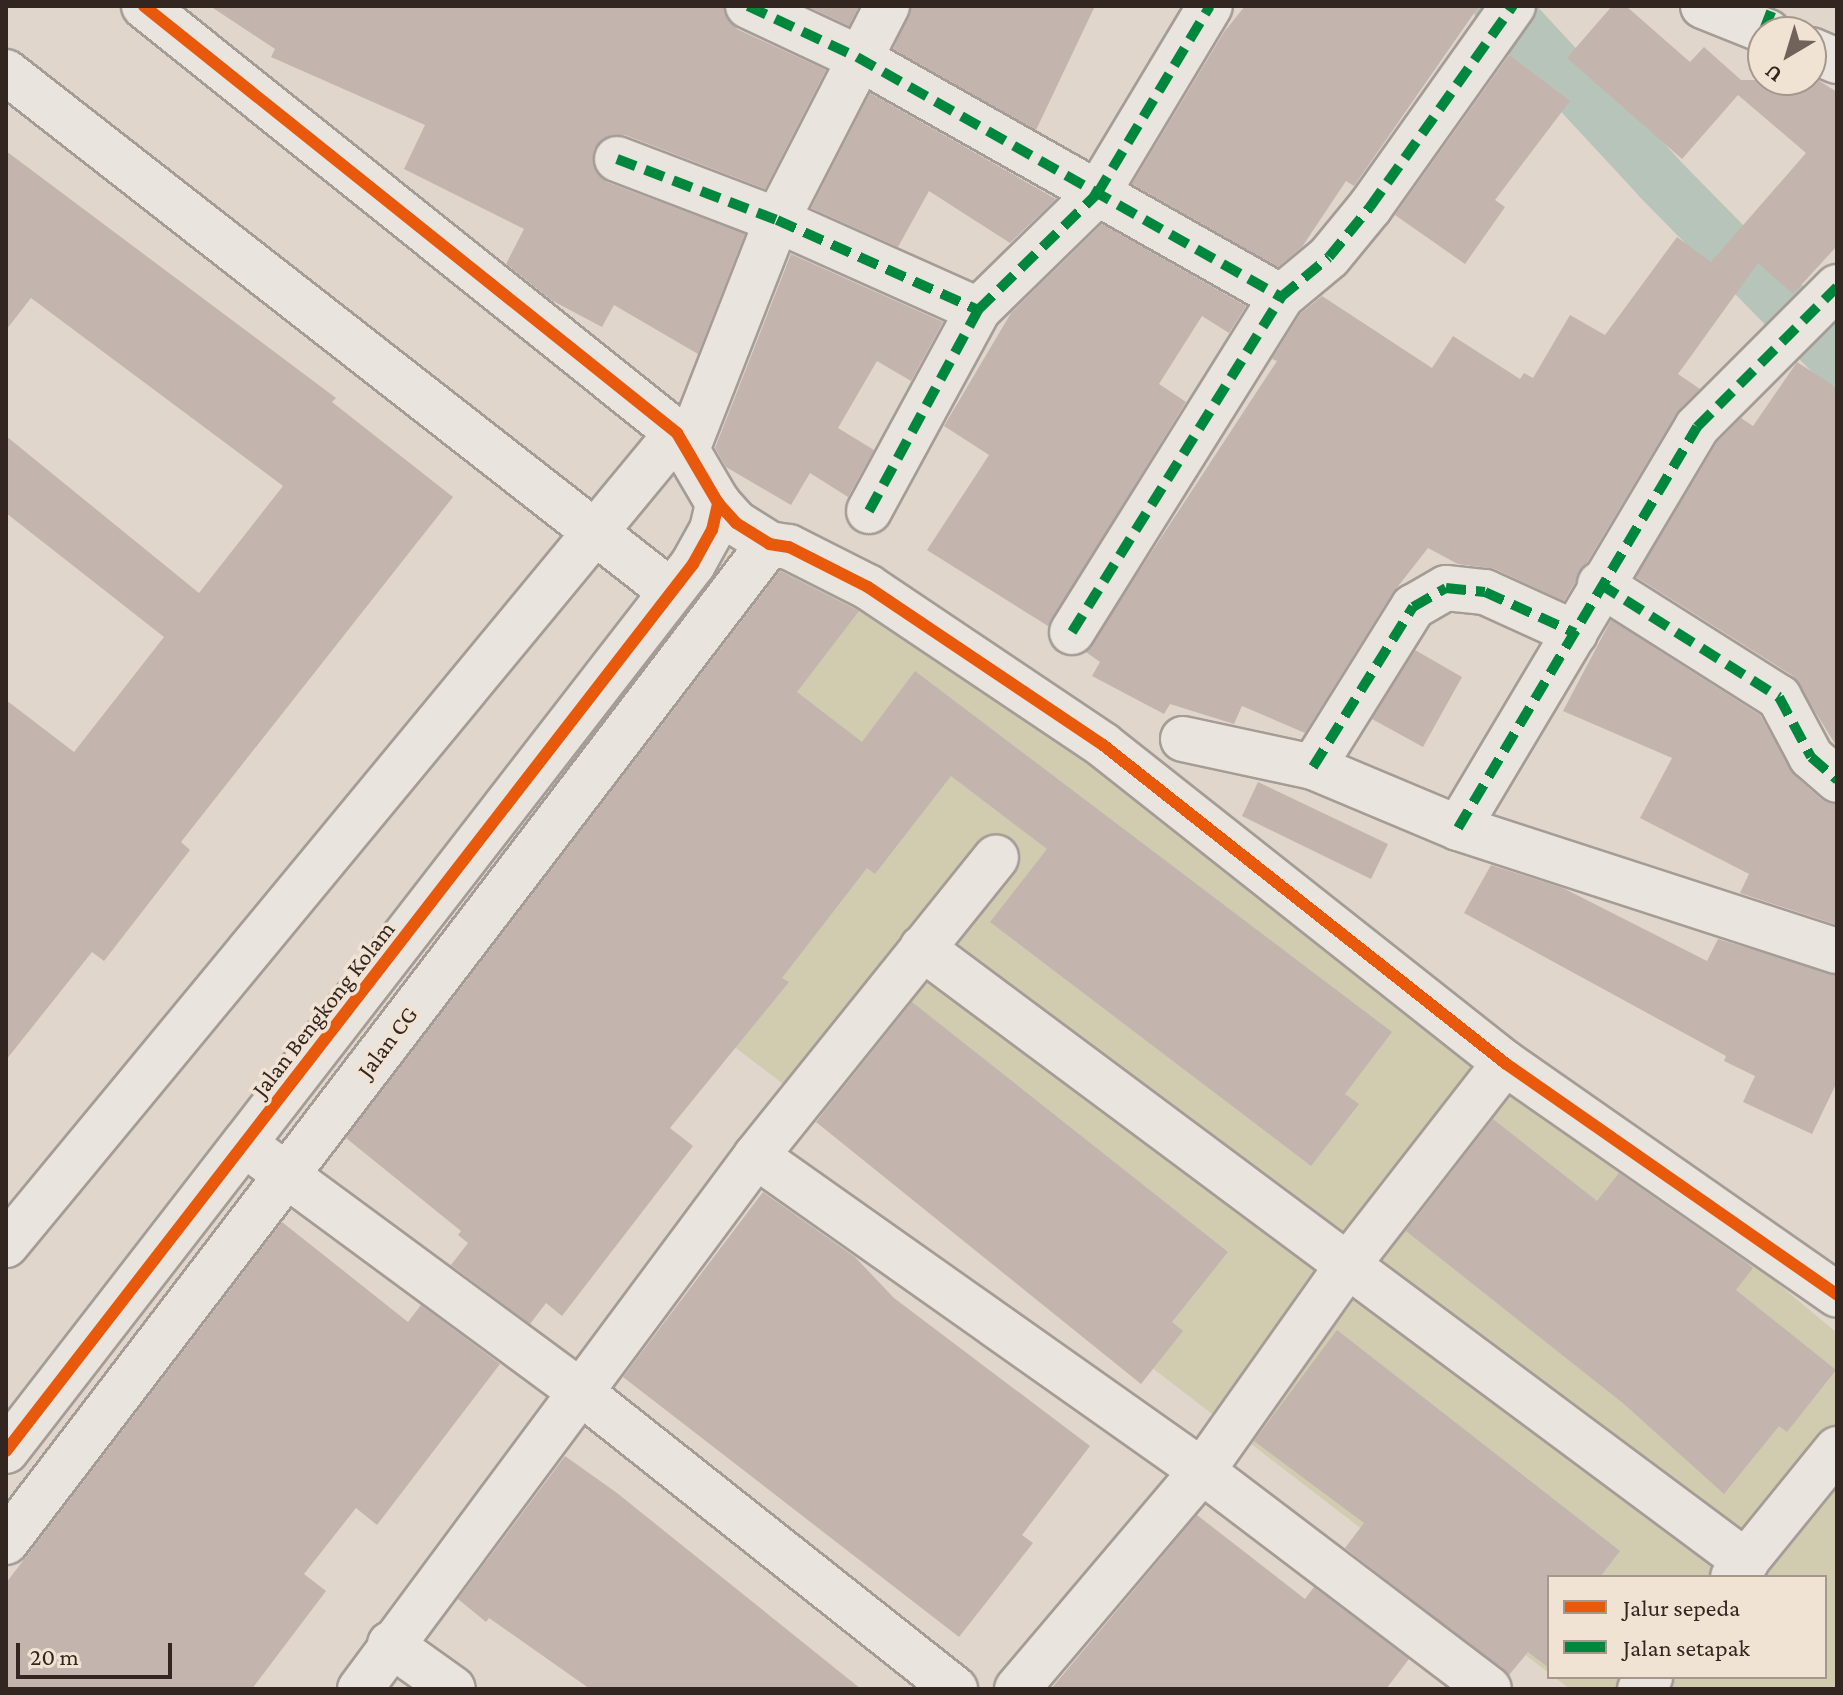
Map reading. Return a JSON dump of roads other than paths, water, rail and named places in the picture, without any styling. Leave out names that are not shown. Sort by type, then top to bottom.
[{"type":"street","points":[[144,6],[682,440],[718,503],[736,523],[769,544],[789,547],[868,587],[1103,745],[1505,1063],[1837,1295]]},
{"type":"street","points":[[748,6],[857,57],[1281,297]]},
{"type":"street","points":[[6,1245],[599,533],[682,440],[777,220],[857,57],[887,6]]},
{"type":"street","points":[[869,511],[978,310],[1097,194],[1210,6]]},
{"type":"street","points":[[1703,6],[1747,18]]},
{"type":"street","points":[[1072,632],[1281,297],[1329,257],[1370,207],[1507,14]]},
{"type":"street","points":[[6,72],[669,590]]},
{"type":"street","points":[[617,159],[777,220],[978,310]]},
{"type":"street","points":[[1458,828],[1575,633],[1600,584],[1697,427],[1837,287]]},
{"type":"street","name":"Jalan Bengkong Kolam","points":[[6,1451],[438,898],[707,543],[718,503]]},
{"type":"street","name":"Jalan CG","points":[[6,1542],[769,544]]},
{"type":"street","points":[[1600,584],[1779,697],[1811,757],[1837,780]]},
{"type":"street","points":[[1313,767],[1413,607],[1446,588],[1485,592],[1575,633]]},
{"type":"street","points":[[1183,739],[1313,767],[1458,828],[1837,951]]},
{"type":"street","points":[[360,1689],[390,1644],[756,1156],[996,858]]},
{"type":"street","points":[[922,948],[1350,1262],[1740,1569],[1837,1449]]},
{"type":"street","points":[[1017,1689],[1202,1471],[1350,1262],[1505,1063]]},
{"type":"street","points":[[244,1144],[579,1391],[955,1689]]},
{"type":"street","points":[[756,1156],[1202,1471],[1489,1689]]},
{"type":"street","points":[[390,1644],[453,1689]]},
{"type":"waterway","points":[[1500,6],[1659,178],[1837,359]]}]
